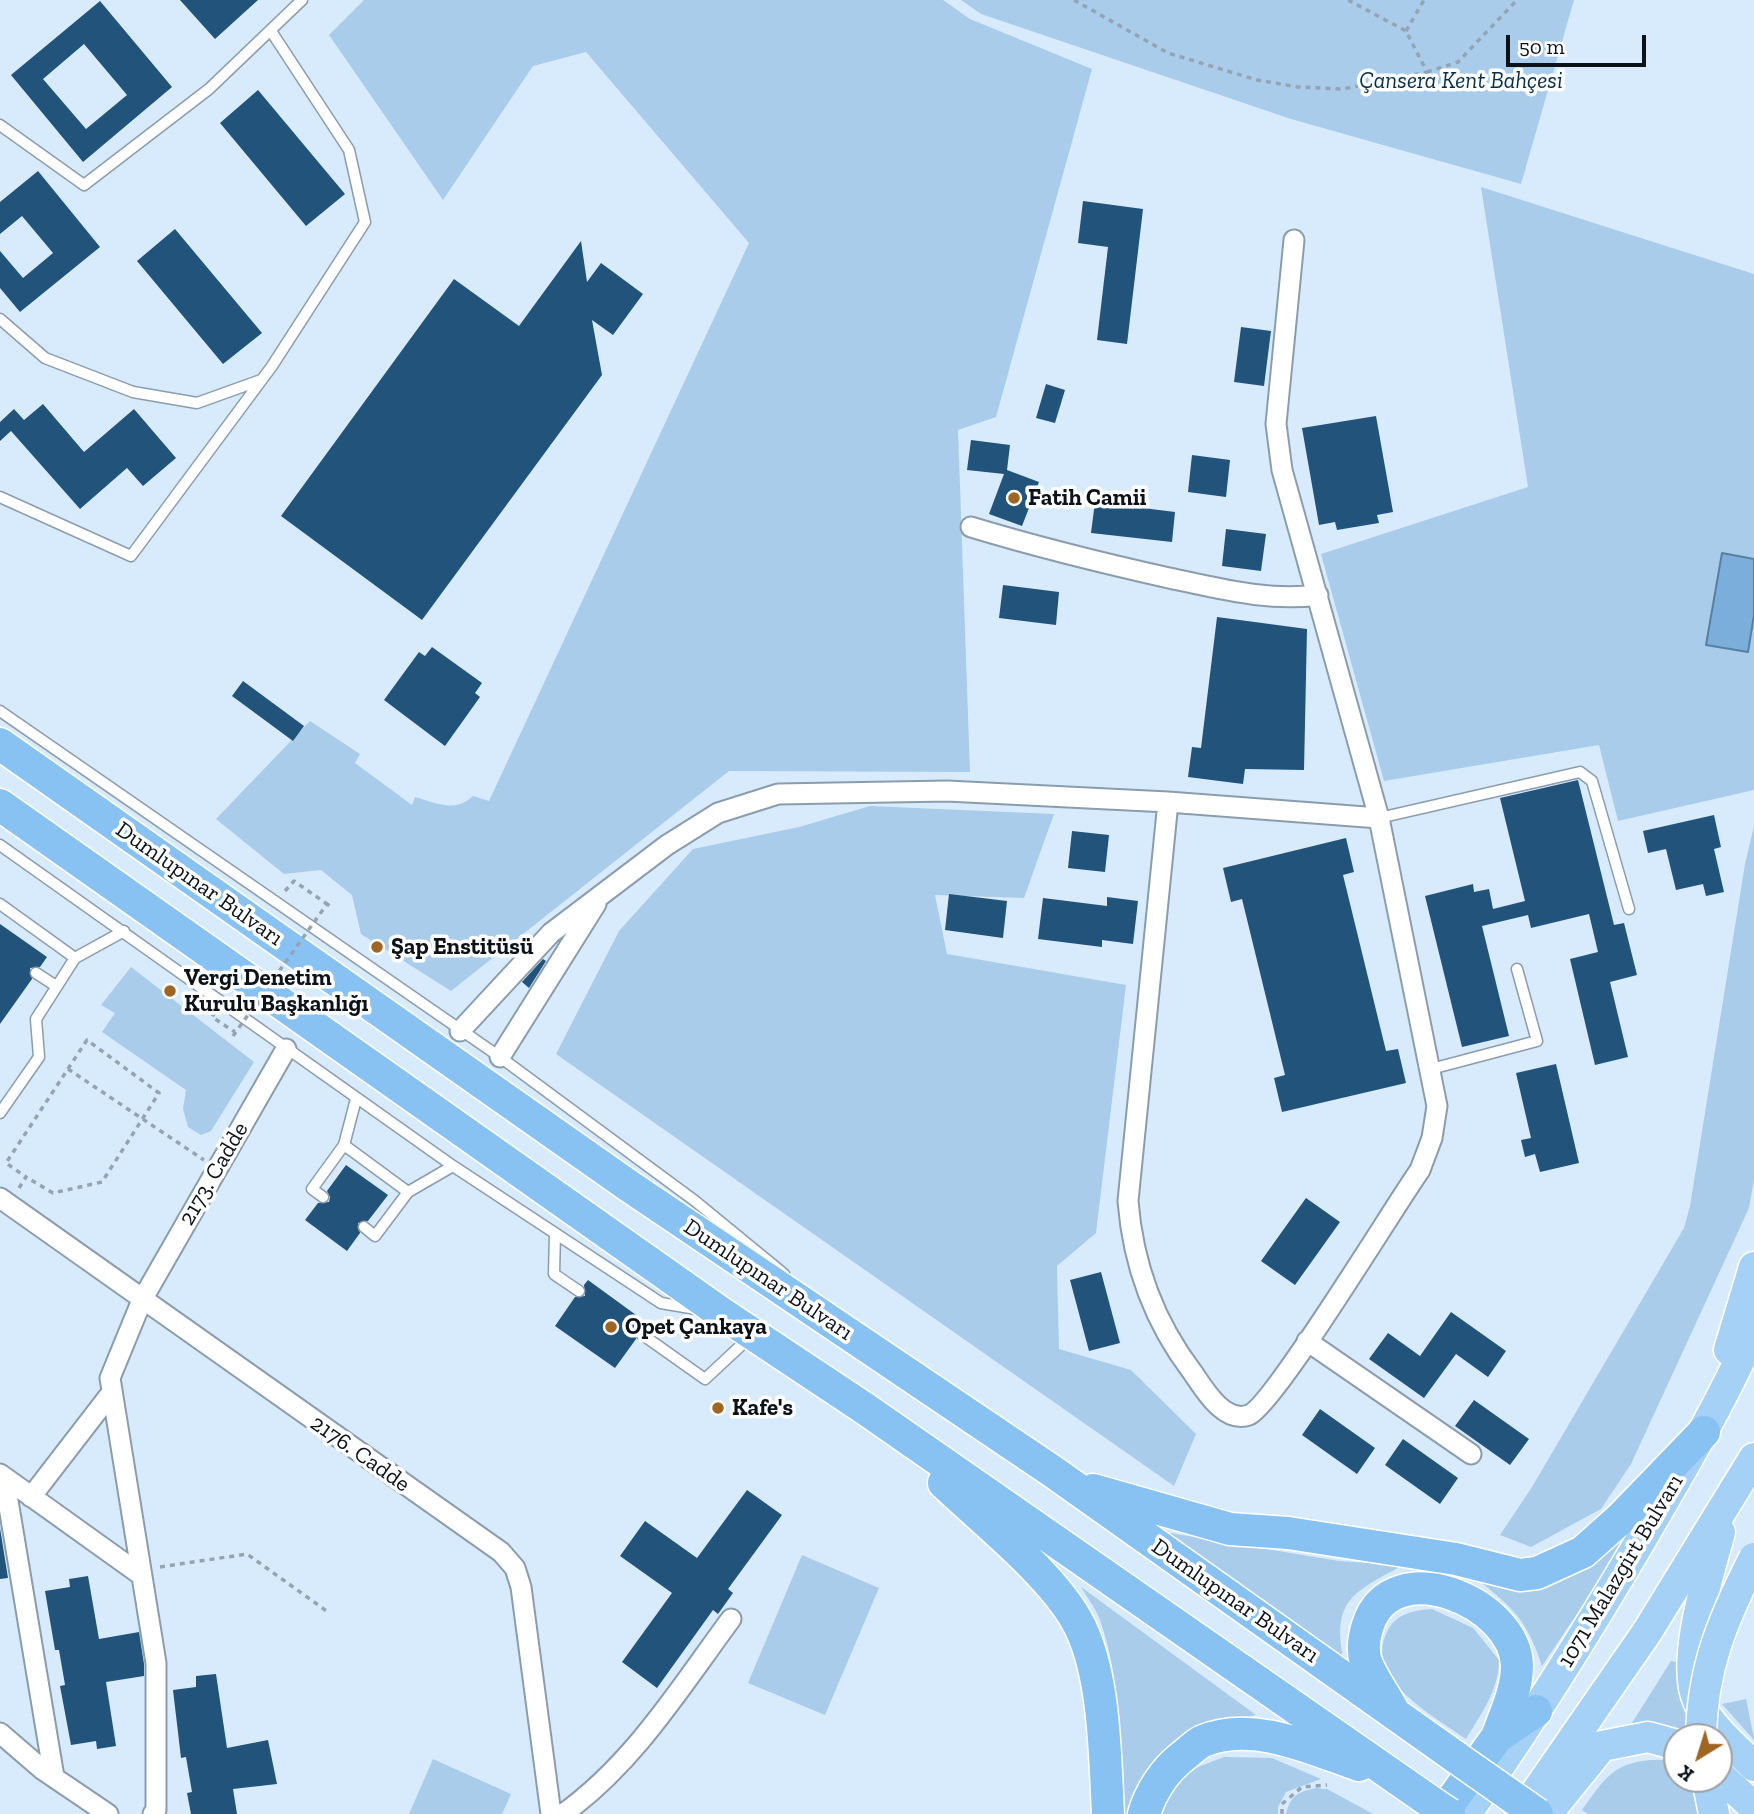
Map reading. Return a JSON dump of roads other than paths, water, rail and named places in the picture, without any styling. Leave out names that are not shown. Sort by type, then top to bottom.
[{"type":"highway","name":"Dumlupınar Bulvarı","points":[[0,744],[629,1186],[1067,1482],[1537,1814]]},
{"type":"highway","points":[[0,806],[721,1313],[864,1408],[1393,1776],[1451,1809],[1497,1737],[1514,1683],[1517,1664],[1514,1651],[1489,1616],[1442,1589],[1419,1588],[1392,1595],[1383,1602],[1370,1619],[1363,1640],[1366,1662],[1394,1713]]},
{"type":"highway","points":[[864,1408],[1037,1570],[1078,1621],[1099,1688],[1108,1814]]},
{"type":"highway","points":[[1067,1482],[1230,1529],[1288,1533],[1429,1555],[1520,1575],[1537,1573],[1583,1552],[1620,1520],[1704,1432]]},
{"type":"highway","points":[[1497,1737],[1536,1711]]},
{"type":"highway","points":[[1144,1814],[1148,1800],[1171,1766],[1202,1741],[1235,1734],[1267,1736],[1393,1776]]},
{"type":"main road","points":[[1704,1432],[1754,1267]]},
{"type":"main road","name":"1071 Malazgirt Bulvarı","points":[[1451,1809],[1536,1711],[1704,1432],[1754,1329]]},
{"type":"main road","points":[[1521,1814],[1647,1632],[1754,1458]]},
{"type":"main road","points":[[1728,1502],[1700,1606],[1693,1667],[1698,1700],[1716,1727],[1754,1766]]},
{"type":"main road","points":[[1702,1723],[1706,1683],[1724,1617],[1754,1558]]},
{"type":"main road","points":[[1598,1704],[1602,1746]]},
{"type":"main road","points":[[1547,1814],[1602,1746],[1648,1737],[1663,1741]]},
{"type":"main road","points":[[1733,1788],[1754,1807]]},
{"type":"main road","points":[[1710,1793],[1714,1814]]},
{"type":"street","points":[[1168,802],[1128,1201],[1138,1270],[1151,1303],[1185,1364],[1213,1400],[1236,1415],[1250,1415],[1264,1403],[1307,1342],[1420,1170],[1432,1138],[1437,1106],[1379,818],[1282,470],[1276,424],[1280,358],[1294,240]]},
{"type":"street","points":[[971,527],[1052,552],[1226,590],[1282,597],[1318,595]]},
{"type":"street","points":[[460,1031],[551,933],[598,900],[667,845],[718,813],[778,794],[947,791],[1168,802],[1379,818]]},
{"type":"street","points":[[500,1057],[573,945],[598,900]]},
{"type":"street","name":"2173. Cadde","points":[[112,1392],[110,1378],[142,1300],[286,1049]]},
{"type":"street","name":"2176. Cadde","points":[[5,1202],[501,1552],[515,1569],[521,1587],[551,1814]]},
{"type":"street","points":[[1307,1342],[1471,1454]]},
{"type":"street","points":[[31,1497],[112,1392]]},
{"type":"street","points":[[112,1392],[156,1663],[156,1810],[153,1814]]},
{"type":"street","points":[[2,1476],[141,1573]]},
{"type":"street","points":[[2,1476],[54,1777]]},
{"type":"street","points":[[563,1814],[594,1792],[642,1740],[731,1619]]},
{"type":"street","points":[[0,1733],[54,1777],[108,1814]]},
{"type":"lane","points":[[0,125],[84,185],[209,89],[302,0]]},
{"type":"lane","points":[[0,497],[131,556],[261,380],[365,222],[349,150],[271,31]]},
{"type":"lane","points":[[0,319],[45,358],[133,392],[197,402],[261,380]]},
{"type":"lane","points":[[0,711],[500,1057],[695,1201],[767,1258],[848,1335]]},
{"type":"lane","points":[[1379,818],[1580,772],[1592,781],[1629,909]]},
{"type":"lane","points":[[0,845],[356,1099],[661,1303],[721,1313]]},
{"type":"lane","points":[[0,904],[75,958]]},
{"type":"lane","points":[[0,1113],[39,1057],[36,1019],[75,958],[124,931]]},
{"type":"lane","points":[[1431,1069],[1537,1041],[1517,969]]},
{"type":"lane","points":[[36,973],[56,986]]},
{"type":"lane","points":[[323,1197],[312,1189],[344,1145],[356,1099]]},
{"type":"lane","points":[[344,1145],[408,1192]]},
{"type":"lane","points":[[364,1227],[375,1236],[408,1192],[453,1166]]},
{"type":"lane","points":[[555,1233],[554,1274],[579,1291]]},
{"type":"lane","points":[[640,1333],[705,1379],[752,1334]]},
{"type":"place","name":"Fatih Camii","points":[[1014,498]]},
{"type":"place","name":"Şap Enstitüsü","points":[[377,947]]},
{"type":"place","name":"Vergi Denetim Kurulu Başkanlığı","points":[[170,991]]},
{"type":"place","name":"Opet Çankaya","points":[[611,1327]]},
{"type":"place","name":"Kafe's","points":[[718,1408]]},
{"type":"park label","name":"Çansera Kent Bahçesi","points":[[1461,81]]}]
